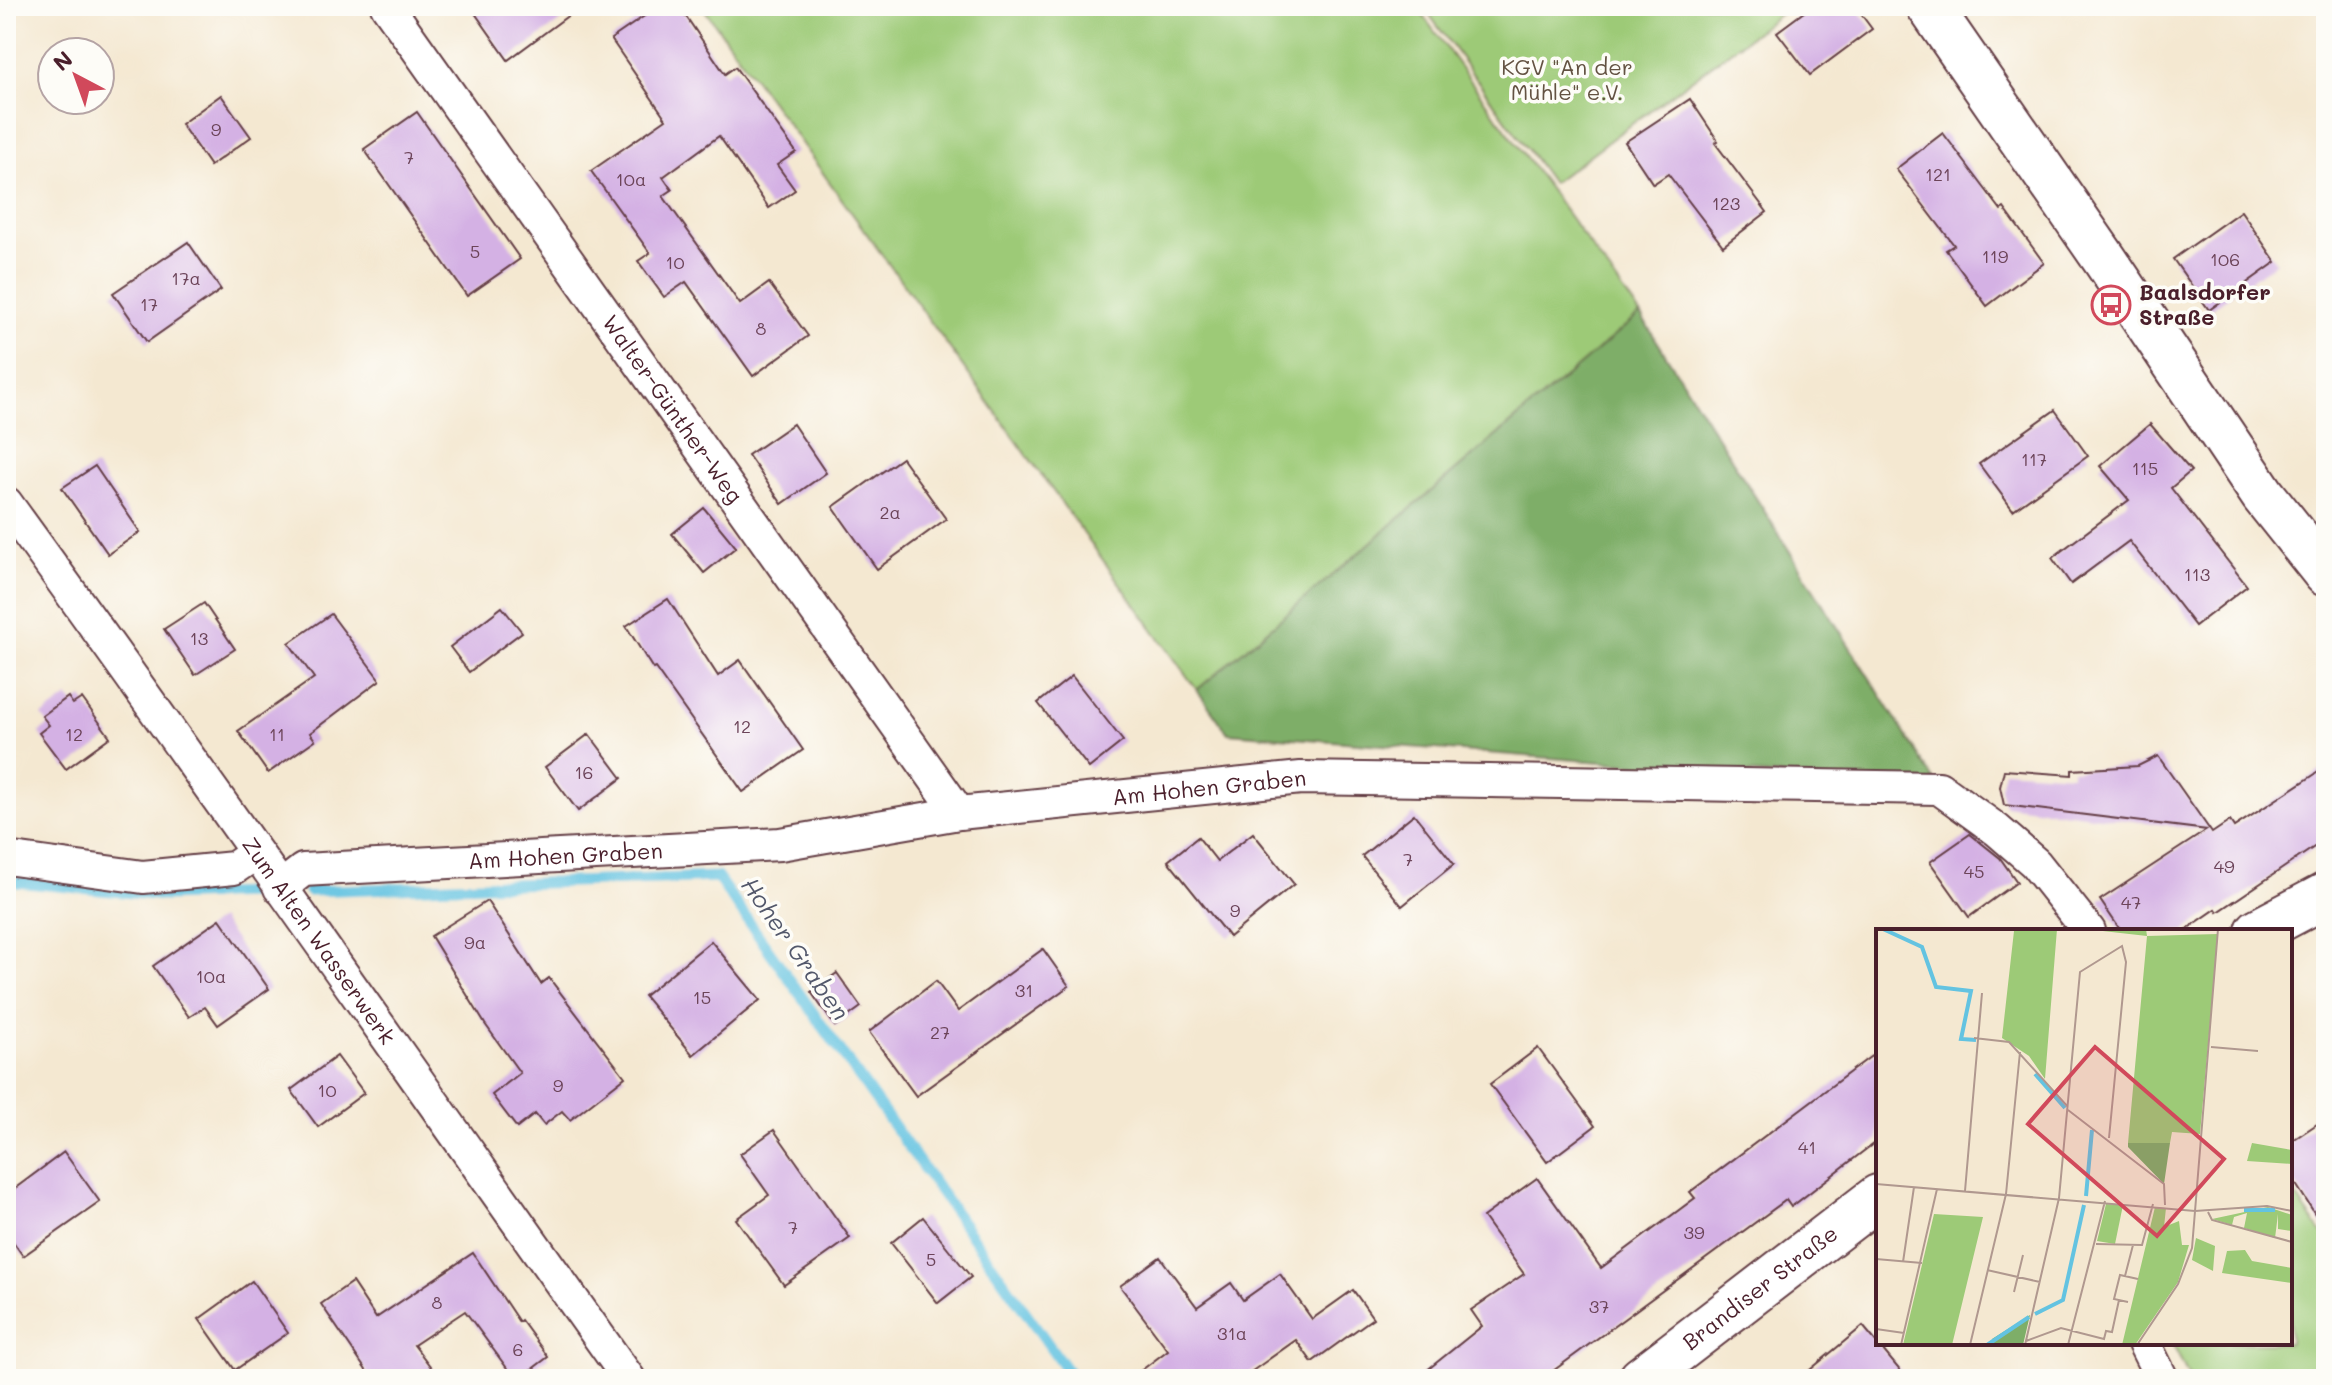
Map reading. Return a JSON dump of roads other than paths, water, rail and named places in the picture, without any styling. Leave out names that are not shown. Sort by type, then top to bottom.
[{"type":"main road","points":[[1929,6],[2263,495],[2326,574]]},
{"type":"main road","points":[[2262,929],[2326,895]]},
{"type":"main road","name":"Brandiser Straße","points":[[1641,1379],[1876,1199]]},
{"type":"street","name":"Walter-Günther-Weg","points":[[387,6],[959,813]]},
{"type":"street","name":"Zum Alten Wasserwerk","points":[[6,503],[222,800],[280,888],[629,1379]]},
{"type":"street","name":"Am Hohen Graben","points":[[280,888],[303,870],[780,844],[959,813],[1301,778],[1939,788],[1997,830],[2035,863],[2087,929]]},
{"type":"street","points":[[6,858],[143,877],[234,868],[256,853]]},
{"type":"street","points":[[2145,1345],[2162,1379]]},
{"type":"waterway","name":"Hoher Graben","points":[[309,891],[717,877],[1073,1379]]},
{"type":"waterway","name":"Hoher Graben","points":[[6,881],[165,896],[252,893]]},
{"type":"place","name":"Baalsdorfer Straße","points":[[2111,305]]},
{"type":"park label","name":"KGV \"An der Mühle\" e.V.","points":[[1567,80]]}]
